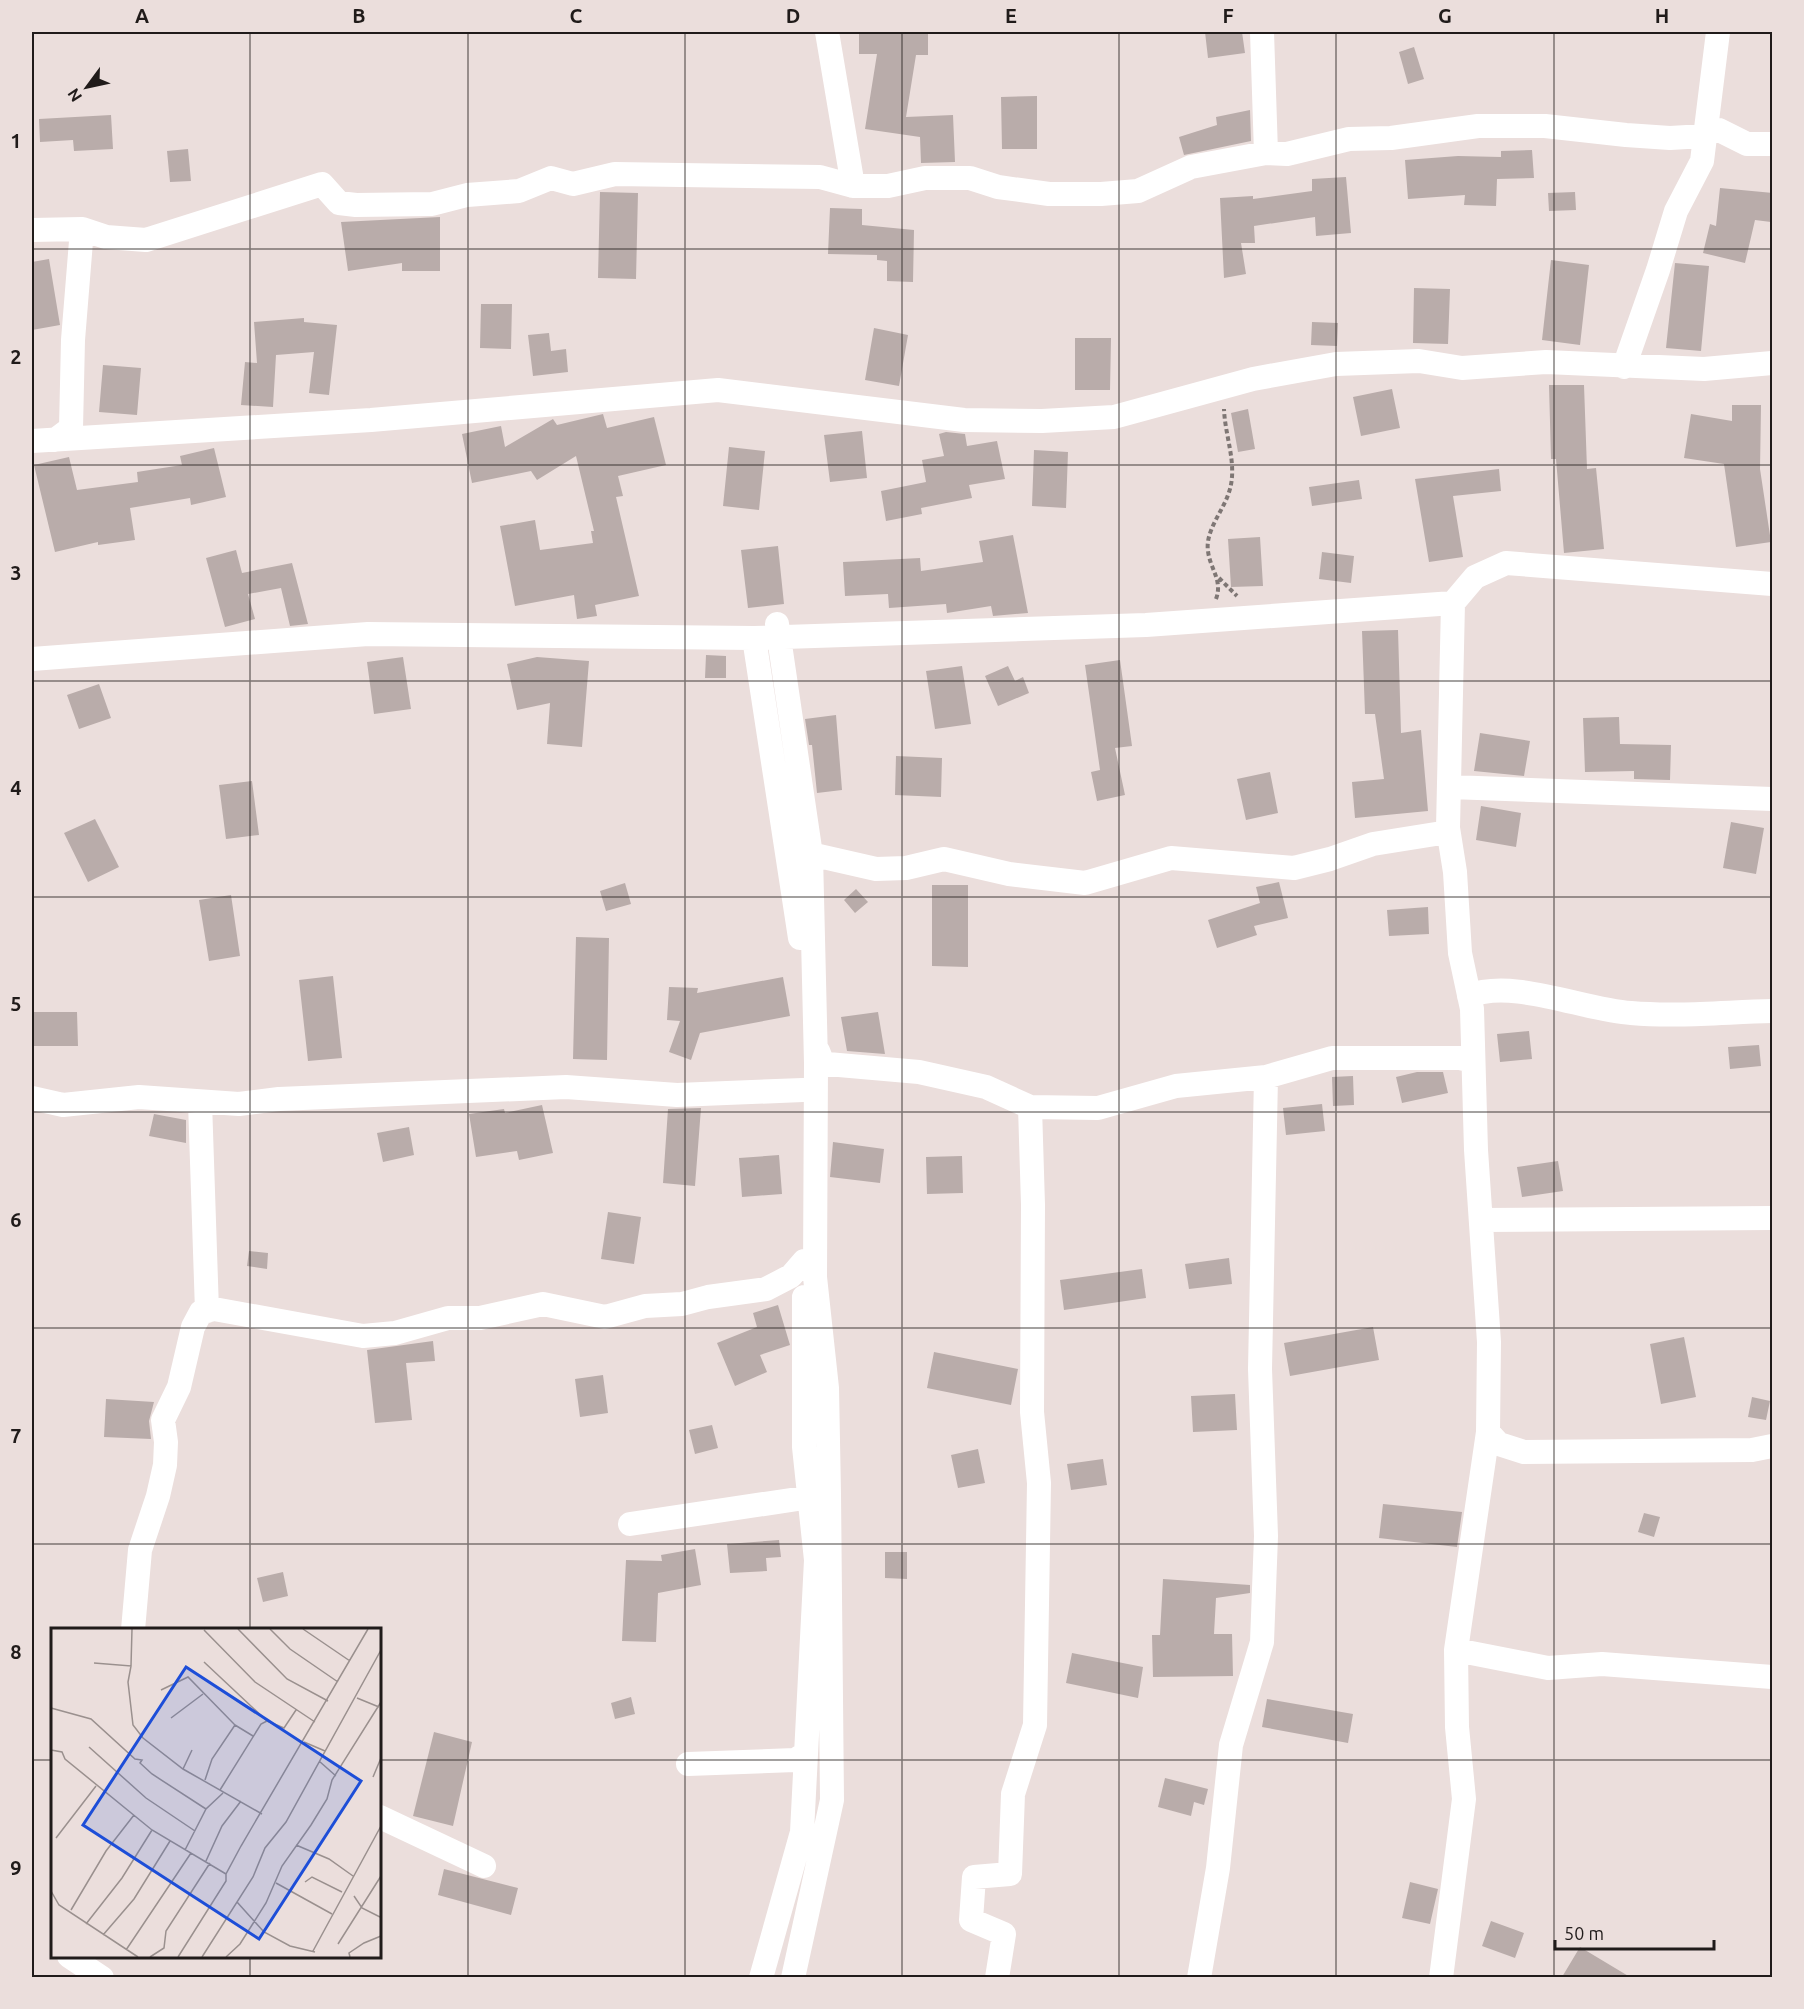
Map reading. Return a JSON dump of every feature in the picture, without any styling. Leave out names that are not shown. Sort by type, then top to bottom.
[{"type":"street","points":[[827,32],[853,186]]},
{"type":"street","points":[[1262,32],[1266,153]]},
{"type":"street","points":[[1624,367],[1676,211],[1702,161],[1718,32]]},
{"type":"street","points":[[32,230],[82,229],[106,237],[146,240],[322,184],[339,203],[356,205],[432,204],[467,195],[519,191],[551,178],[573,183],[615,174],[820,177],[853,186],[888,186],[925,178],[970,178],[998,187],[1039,192],[1101,194],[1138,190],[1191,167],[1266,153],[1287,154],[1349,139],[1391,138],[1478,126],[1545,126],[1670,138],[1704,136],[1709,130],[1719,130],[1747,144],[1773,144]]},
{"type":"street","points":[[56,440],[71,428],[73,340],[82,229]]},
{"type":"street","points":[[32,441],[371,420],[718,390],[964,420],[1042,421],[1114,417],[1253,379],[1336,364],[1419,361],[1462,368],[1546,362],[1704,369],[1773,363]]},
{"type":"street","points":[[1441,1977],[1464,1798],[1457,1727],[1456,1650],[1488,1432],[1489,1342],[1469,996],[1460,953],[1455,873],[1448,832],[1453,603],[1475,577],[1506,563],[1773,584]]},
{"type":"street","points":[[32,659],[368,634],[754,638],[1184,623],[1453,603]]},
{"type":"street","points":[[777,624],[811,855],[816,1055],[815,1277],[827,1388],[829,1494],[832,1800],[793,1977]]},
{"type":"street","points":[[754,638],[816,1055],[803,1090],[804,1447],[816,1560],[802,1832],[761,1977]]},
{"type":"street","points":[[1450,788],[1773,799]]},
{"type":"street","points":[[788,861],[819,856],[876,870],[906,868],[944,859],[1009,874],[1085,883],[1171,858],[1294,868],[1330,859],[1373,844],[1448,832]]},
{"type":"street","points":[[1469,996],[1484,990],[1545,996],[1582,1006],[1631,1013],[1773,1011]]},
{"type":"street","points":[[816,1055],[919,1072],[986,1087],[1030,1107],[1098,1108],[1176,1086],[1266,1077],[1332,1058],[1460,1058],[1473,1061]]},
{"type":"street","points":[[1198,1977],[1218,1868],[1231,1745],[1262,1642],[1266,1536],[1260,1369],[1266,1077]]},
{"type":"street","points":[[32,1098],[63,1105],[139,1097],[239,1104],[279,1099],[566,1088],[677,1095],[803,1090]]},
{"type":"street","points":[[200,1102],[207,1311]]},
{"type":"street","points":[[997,1977],[1004,1934],[971,1920],[974,1877],[1010,1874],[1013,1794],[1035,1725],[1039,1483],[1032,1412],[1033,1217],[1030,1107]]},
{"type":"street","points":[[1481,1220],[1773,1218]]},
{"type":"street","points":[[133,1628],[140,1550],[158,1496],[165,1465],[166,1442],[163,1420],[179,1387],[193,1327],[201,1312],[214,1309],[363,1336],[395,1333],[448,1318],[480,1318],[543,1304],[605,1317],[645,1306],[682,1304],[766,1289],[791,1276],[804,1261]]},
{"type":"street","points":[[1488,1432],[1499,1444],[1524,1452],[1752,1450],[1773,1446]]},
{"type":"street","points":[[630,1524],[829,1494]]},
{"type":"street","points":[[1456,1650],[1548,1668],[1602,1664],[1773,1677]]},
{"type":"street","points":[[688,1764],[795,1760],[806,1753]]},
{"type":"street","points":[[381,1817],[484,1866]]},
{"type":"street","points":[[72,1958],[102,1977]]},
{"type":"path","points":[[1184,623],[1217,598],[1219,577],[1208,551],[1209,535],[1229,492],[1233,470],[1224,406]]},
{"type":"building","points":[[859,32],[928,32],[928,55],[916,55],[906,117],[953,115],[955,162],[921,163],[920,137],[865,129],[877,54],[859,54]]},
{"type":"building","points":[[1205,32],[1242,32],[1245,53],[1208,58]]},
{"type":"building","points":[[1414,47],[1424,79],[1408,84],[1399,52]]},
{"type":"building","points":[[1037,96],[1037,149],[1002,149],[1001,97]]},
{"type":"building","points":[[1250,110],[1251,141],[1184,155],[1179,137],[1217,125],[1216,117]]},
{"type":"building","points":[[111,115],[113,149],[74,151],[73,140],[40,142],[39,119]]},
{"type":"building","points":[[188,149],[191,181],[170,182],[167,151]]},
{"type":"building","points":[[1532,150],[1534,178],[1497,179],[1496,206],[1464,205],[1465,195],[1408,199],[1405,160],[1458,156],[1501,157],[1501,151]]},
{"type":"building","points":[[1346,177],[1351,233],[1316,236],[1315,217],[1254,226],[1255,243],[1241,243],[1246,274],[1224,278],[1220,198],[1253,196],[1253,199],[1312,191],[1312,179]]},
{"type":"building","points":[[1720,188],[1773,193],[1771,222],[1755,220],[1745,263],[1703,253],[1710,224],[1716,226]]},
{"type":"building","points":[[600,192],[638,193],[636,279],[598,278]]},
{"type":"building","points":[[1575,192],[1576,210],[1549,211],[1548,193]]},
{"type":"building","points":[[830,208],[862,209],[862,225],[914,230],[913,282],[887,281],[887,261],[877,260],[877,255],[828,254]]},
{"type":"building","points":[[440,217],[440,271],[402,271],[402,263],[348,271],[341,222]]},
{"type":"building","points":[[49,259],[60,325],[32,330],[32,262]]},
{"type":"building","points":[[1551,260],[1589,265],[1580,345],[1542,340]]},
{"type":"building","points":[[1675,263],[1709,266],[1701,351],[1666,348]]},
{"type":"building","points":[[1414,288],[1450,289],[1448,344],[1413,343]]},
{"type":"building","points":[[481,304],[512,304],[511,349],[480,348]]},
{"type":"building","points":[[304,318],[304,322],[337,325],[329,395],[309,393],[314,352],[276,355],[273,407],[241,405],[245,362],[257,363],[254,322]]},
{"type":"building","points":[[1312,322],[1338,323],[1337,346],[1311,345]]},
{"type":"building","points":[[874,328],[908,335],[899,386],[865,380]]},
{"type":"building","points":[[549,333],[551,351],[566,349],[568,372],[533,376],[528,335]]},
{"type":"building","points":[[1075,338],[1111,338],[1110,390],[1075,390]]},
{"type":"building","points":[[103,365],[141,368],[137,415],[99,412]]},
{"type":"building","points":[[1549,385],[1584,385],[1587,469],[1596,468],[1604,549],[1564,553],[1556,459],[1551,459]]},
{"type":"building","points":[[1392,389],[1400,428],[1361,436],[1353,397]]},
{"type":"building","points":[[1732,405],[1761,405],[1760,469],[1771,542],[1736,547],[1724,464],[1684,458],[1691,414],[1732,421]]},
{"type":"building","points":[[1248,409],[1255,449],[1238,452],[1231,413]]},
{"type":"building","points":[[603,414],[607,428],[654,417],[666,465],[618,476],[623,496],[616,497],[639,596],[595,605],[597,616],[577,619],[574,595],[515,606],[500,526],[535,520],[540,550],[593,543],[591,531],[594,531],[576,456],[537,480],[531,471],[472,483],[462,434],[501,426],[505,447],[553,419],[557,425]]},
{"type":"building","points":[[862,431],[867,478],[830,482],[824,435]]},
{"type":"building","points":[[946,432],[965,434],[967,446],[997,441],[1005,479],[969,485],[972,498],[921,508],[922,514],[886,521],[881,491],[926,482],[922,460],[944,456],[939,434]]},
{"type":"building","points":[[729,447],[765,451],[759,510],[723,506]]},
{"type":"building","points":[[214,448],[226,497],[191,505],[190,498],[130,508],[135,540],[98,545],[98,542],[55,552],[34,465],[69,457],[77,490],[138,482],[137,472],[182,465],[180,456]]},
{"type":"building","points":[[1034,450],[1068,452],[1066,508],[1032,506]]},
{"type":"building","points":[[1499,469],[1501,491],[1453,496],[1463,557],[1429,562],[1415,479]]},
{"type":"building","points":[[1359,480],[1362,499],[1312,506],[1309,487]]},
{"type":"building","points":[[1013,535],[1028,613],[993,616],[991,606],[947,613],[946,604],[889,608],[888,594],[845,596],[843,562],[920,558],[921,571],[983,562],[979,541]]},
{"type":"building","points":[[1260,537],[1263,586],[1231,587],[1228,539]]},
{"type":"building","points":[[778,546],[784,604],[748,608],[741,550]]},
{"type":"building","points":[[236,550],[242,573],[292,563],[308,624],[290,626],[281,588],[248,594],[255,619],[225,627],[206,558]]},
{"type":"building","points":[[1322,552],[1354,556],[1351,583],[1319,579]]},
{"type":"building","points":[[1398,630],[1401,733],[1421,730],[1428,811],[1355,818],[1352,782],[1384,779],[1375,714],[1365,714],[1362,631]]},
{"type":"building","points":[[706,655],[726,656],[726,678],[705,678]]},
{"type":"building","points":[[403,657],[411,709],[374,714],[367,662]]},
{"type":"building","points":[[537,657],[589,661],[582,747],[547,744],[550,703],[517,710],[507,664]]},
{"type":"building","points":[[1120,660],[1132,746],[1115,748],[1125,795],[1097,801],[1091,772],[1100,770],[1085,665]]},
{"type":"building","points":[[962,666],[971,724],[935,729],[926,671]]},
{"type":"building","points":[[1008,666],[1015,681],[1023,677],[1029,693],[998,706],[985,676]]},
{"type":"building","points":[[99,684],[111,718],[79,729],[67,695]]},
{"type":"building","points":[[836,715],[842,790],[817,793],[812,745],[809,745],[805,719]]},
{"type":"building","points":[[1619,717],[1620,744],[1671,745],[1670,780],[1634,779],[1634,771],[1585,772],[1583,718]]},
{"type":"building","points":[[1480,733],[1530,741],[1524,776],[1474,771]]},
{"type":"building","points":[[896,756],[942,758],[941,797],[895,795]]},
{"type":"building","points":[[1270,772],[1278,813],[1246,820],[1237,779]]},
{"type":"building","points":[[252,781],[259,835],[226,839],[219,785]]},
{"type":"building","points":[[1481,806],[1521,813],[1516,847],[1476,840]]},
{"type":"building","points":[[95,819],[119,867],[88,882],[64,833]]},
{"type":"building","points":[[1731,822],[1764,828],[1756,874],[1723,868]]},
{"type":"building","points":[[1279,882],[1288,918],[1254,926],[1257,935],[1217,948],[1208,920],[1260,903],[1256,887]]},
{"type":"building","points":[[625,883],[631,904],[606,911],[600,891]]},
{"type":"building","points":[[932,885],[968,885],[968,967],[932,966]]},
{"type":"building","points":[[856,889],[868,902],[855,913],[844,900]]},
{"type":"building","points":[[231,895],[240,956],[209,961],[199,900]]},
{"type":"building","points":[[1428,907],[1429,934],[1389,936],[1387,910]]},
{"type":"building","points":[[576,937],[609,938],[607,1060],[573,1059]]},
{"type":"building","points":[[333,976],[342,1058],[308,1061],[299,980]]},
{"type":"building","points":[[783,977],[790,1016],[700,1033],[691,1060],[669,1052],[680,1021],[667,1020],[669,987],[698,988],[697,993]]},
{"type":"building","points":[[32,1012],[77,1012],[78,1046],[32,1046]]},
{"type":"building","points":[[878,1012],[885,1054],[847,1051],[841,1017]]},
{"type":"building","points":[[1529,1031],[1532,1059],[1500,1062],[1497,1034]]},
{"type":"building","points":[[1759,1045],[1761,1066],[1730,1069],[1728,1047]]},
{"type":"building","points":[[1417,1072],[1443,1072],[1448,1093],[1402,1103],[1396,1077]]},
{"type":"building","points":[[1353,1076],[1354,1105],[1333,1106],[1332,1077]]},
{"type":"building","points":[[1322,1104],[1325,1131],[1286,1135],[1283,1108]]},
{"type":"building","points":[[542,1105],[553,1153],[519,1160],[517,1151],[476,1157],[469,1114],[504,1109],[505,1113]]},
{"type":"building","points":[[701,1108],[695,1186],[663,1183],[668,1109]]},
{"type":"building","points":[[154,1114],[186,1120],[186,1143],[149,1136]]},
{"type":"building","points":[[409,1127],[414,1155],[383,1162],[377,1133]]},
{"type":"building","points":[[833,1142],[884,1149],[880,1183],[830,1177]]},
{"type":"building","points":[[779,1155],[782,1194],[742,1197],[739,1158]]},
{"type":"building","points":[[962,1156],[963,1193],[927,1194],[926,1157]]},
{"type":"building","points":[[1558,1161],[1563,1191],[1522,1197],[1517,1167]]},
{"type":"building","points":[[608,1212],[641,1217],[634,1264],[601,1259]]},
{"type":"building","points":[[249,1251],[268,1253],[267,1269],[247,1266]]},
{"type":"building","points":[[1229,1258],[1232,1284],[1189,1289],[1185,1264]]},
{"type":"building","points":[[1142,1269],[1146,1298],[1064,1310],[1060,1280]]},
{"type":"building","points":[[778,1305],[790,1345],[760,1355],[767,1372],[735,1386],[717,1343],[757,1327],[753,1313]]},
{"type":"building","points":[[1373,1327],[1379,1360],[1290,1376],[1284,1343]]},
{"type":"building","points":[[1684,1337],[1696,1397],[1661,1404],[1650,1344]]},
{"type":"building","points":[[433,1341],[435,1361],[406,1363],[412,1420],[375,1423],[367,1350]]},
{"type":"building","points":[[934,1352],[1018,1369],[1011,1405],[927,1388]]},
{"type":"building","points":[[603,1375],[608,1413],[580,1417],[575,1379]]},
{"type":"building","points":[[1235,1394],[1237,1430],[1193,1432],[1191,1396]]},
{"type":"building","points":[[1752,1397],[1770,1401],[1766,1420],[1748,1417]]},
{"type":"building","points":[[106,1399],[154,1402],[149,1421],[151,1439],[104,1437]]},
{"type":"building","points":[[712,1425],[718,1448],[695,1454],[689,1430]]},
{"type":"building","points":[[978,1449],[985,1483],[958,1488],[951,1455]]},
{"type":"building","points":[[1103,1459],[1107,1485],[1071,1490],[1067,1464]]},
{"type":"building","points":[[1383,1504],[1462,1512],[1457,1547],[1379,1538]]},
{"type":"building","points":[[1644,1513],[1660,1517],[1654,1537],[1638,1532]]},
{"type":"building","points":[[779,1540],[781,1557],[766,1558],[767,1571],[730,1573],[727,1544]]},
{"type":"building","points":[[695,1549],[701,1585],[658,1593],[656,1642],[622,1641],[626,1560],[662,1561],[661,1555]]},
{"type":"building","points":[[885,1552],[907,1552],[907,1579],[885,1578]]},
{"type":"building","points":[[283,1572],[288,1596],[263,1602],[257,1578]]},
{"type":"building","points":[[1163,1579],[1250,1585],[1250,1593],[1216,1598],[1214,1634],[1232,1634],[1233,1676],[1153,1677],[1152,1635],[1160,1635]]},
{"type":"building","points":[[1072,1653],[1143,1667],[1138,1698],[1066,1683]]},
{"type":"building","points":[[631,1697],[635,1714],[615,1719],[611,1703]]},
{"type":"building","points":[[1267,1699],[1353,1714],[1348,1743],[1262,1727]]},
{"type":"building","points":[[434,1732],[472,1742],[453,1826],[413,1816]]},
{"type":"building","points":[[1165,1778],[1208,1789],[1204,1805],[1194,1802],[1191,1816],[1158,1807]]},
{"type":"building","points":[[444,1869],[518,1888],[511,1915],[438,1895]]},
{"type":"building","points":[[1410,1882],[1438,1889],[1430,1924],[1402,1918]]},
{"type":"building","points":[[1491,1921],[1524,1933],[1515,1958],[1482,1946]]},
{"type":"building","points":[[1580,1947],[1630,1977],[1562,1977]]}]
